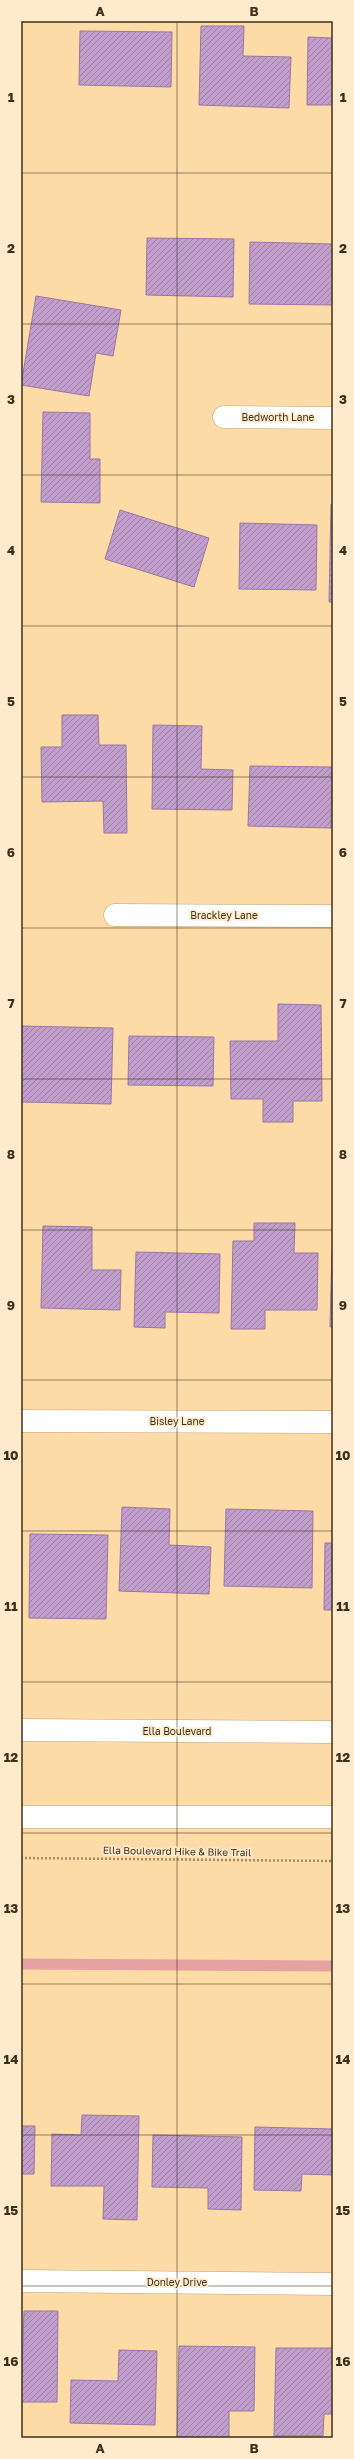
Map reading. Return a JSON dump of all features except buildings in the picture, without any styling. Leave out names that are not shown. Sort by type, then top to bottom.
[{"type":"street","name":"Bedworth Lane","points":[[224,417],[333,418]]},
{"type":"street","name":"Brackley Lane","points":[[115,915],[333,916]]},
{"type":"street","name":"Bisley Lane","points":[[21,1421],[333,1422]]},
{"type":"street","name":"Ella Boulevard","points":[[21,1730],[333,1732]]},
{"type":"street","points":[[21,1816],[333,1817]]},
{"type":"street","name":"Donley Drive","points":[[21,2281],[333,2284]]},
{"type":"path","name":"Ella Boulevard Hike & Bike Trail","points":[[21,1858],[333,1861]]},
{"type":"waterway","points":[[21,1964],[333,1966]]}]
